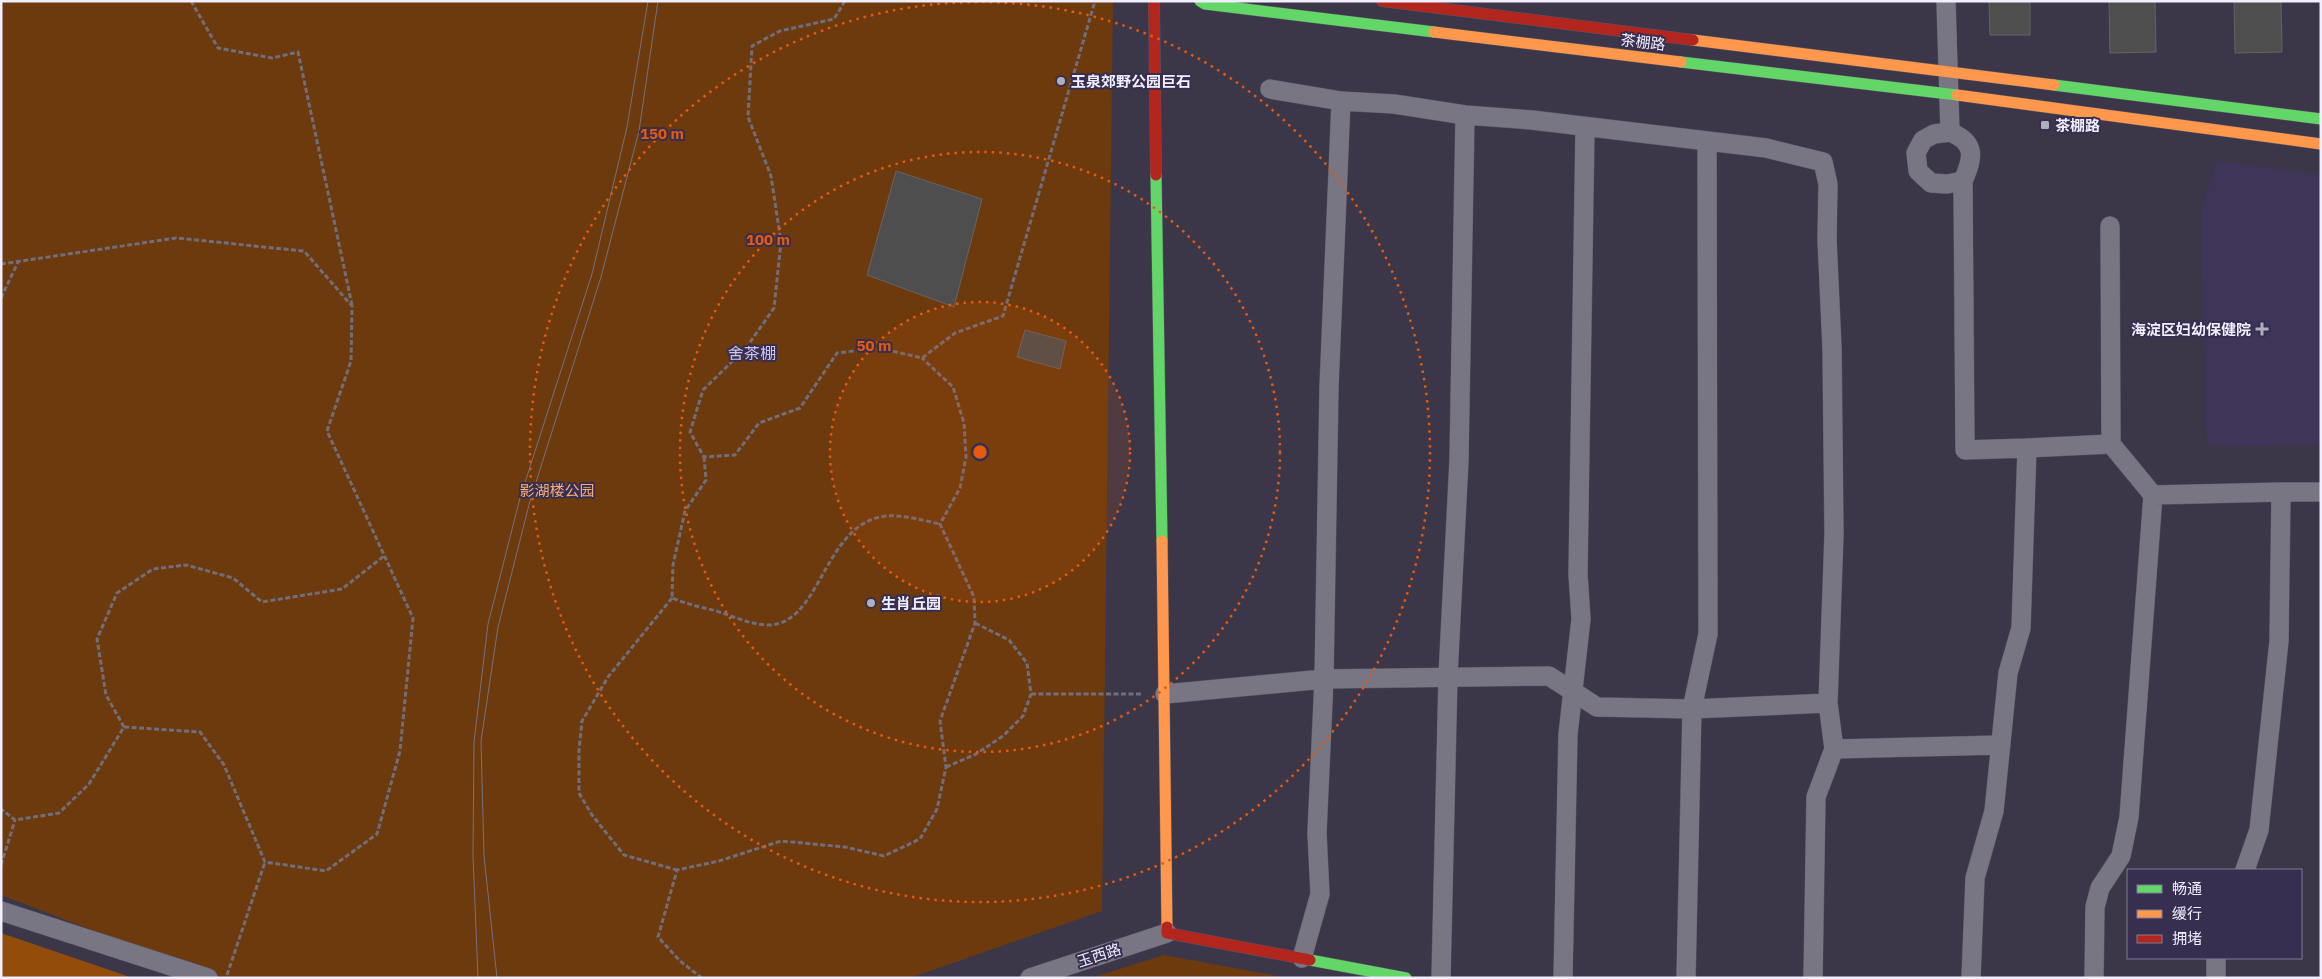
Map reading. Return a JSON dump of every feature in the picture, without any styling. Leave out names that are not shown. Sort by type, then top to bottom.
[{"type":"street","points":[[1154,1],[1167,933],[1302,958],[1385,976],[1406,978]]},
{"type":"street","name":"茶棚路","points":[[1200,1],[1215,6],[1948,94],[2321,144]]},
{"type":"street","name":"茶棚路","points":[[1382,1],[2321,119]]},
{"type":"street","points":[[1946,1],[1950,132]]},
{"type":"street","points":[[1270,89],[1341,101],[1394,104],[1465,115],[1532,120],[1585,128],[1766,148],[1823,162],[1828,184],[1832,348],[1834,534],[1828,703],[1834,749],[1816,797],[1813,978]]},
{"type":"street","points":[[1302,958],[1320,894],[1318,833],[1324,679],[1329,387],[1341,101]]},
{"type":"street","points":[[1441,978],[1448,676],[1459,460],[1465,115]]},
{"type":"street","points":[[1563,978],[1568,734],[1581,619],[1578,574],[1585,128]]},
{"type":"street","points":[[1963,181],[1947,184],[1931,183],[1918,171],[1916,153],[1924,140],[1934,134],[1950,132],[1963,137],[1970,148],[1971,162],[1963,181],[1965,450],[2112,444]]},
{"type":"street","points":[[1686,978],[1692,709],[1708,634],[1707,142]]},
{"type":"street","points":[[2094,978],[2095,907],[2100,888],[2121,856],[2129,817],[2153,496],[2112,444],[2110,226]]},
{"type":"street","points":[[1971,978],[1975,878],[1994,811],[2008,673],[2021,628],[2027,448]]},
{"type":"street","points":[[2245,869],[2259,830],[2279,641],[2281,492]]},
{"type":"street","points":[[2153,496],[2321,492]]},
{"type":"street","points":[[1165,694],[1324,679],[1549,676],[1597,707],[1692,709],[1828,703]]},
{"type":"street","points":[[1834,749],[2001,746]]},
{"type":"street","points":[[1,911],[208,978]]},
{"type":"street","name":"玉西路","points":[[1030,978],[1167,933]]},
{"type":"street","points":[[2216,959],[2216,978]]},
{"type":"path","points":[[191,1],[218,48],[272,58],[298,52],[352,306],[351,361],[327,431],[413,618],[400,751],[377,834],[326,871],[265,862]]},
{"type":"path","points":[[845,1],[834,19],[780,31],[752,46],[748,117],[771,176],[781,242],[774,308],[746,348],[703,390],[690,432],[704,457],[706,480],[685,511],[673,565],[672,598],[608,677],[582,721],[579,793],[592,816],[624,855],[677,870],[719,860],[781,841],[845,847],[884,856],[920,840],[937,809],[946,767],[940,722],[975,623],[974,597],[940,524]]},
{"type":"path","points":[[922,358],[955,333],[1003,316],[1095,1]]},
{"type":"path","points":[[1,264],[176,238],[304,251],[352,306]]},
{"type":"path","points":[[1,298],[18,262]]},
{"type":"path","points":[[704,457],[735,455],[759,423],[800,408],[837,353],[878,348],[922,358],[953,388],[964,423],[966,457],[960,488],[940,524]]},
{"type":"path","points":[[672,598],[741,620],[768,625],[787,620],[805,604],[826,566],[852,531],[876,518],[903,516],[940,524]]},
{"type":"path","points":[[124,728],[106,695],[97,639],[117,594],[153,569],[186,565],[233,578],[262,602],[342,589],[384,556]]},
{"type":"path","points":[[946,767],[976,754],[1003,736],[1023,716],[1031,694],[1027,663],[1010,640],[975,623]]},
{"type":"path","points":[[1031,694],[1165,694]]},
{"type":"path","points":[[1,809],[15,820],[60,813],[89,784],[124,728]]},
{"type":"path","points":[[124,728],[200,732],[224,765],[265,862],[226,978]]},
{"type":"path","points":[[1,865],[15,820]]},
{"type":"path","points":[[677,870],[658,936],[680,961],[702,978]]},
{"type":"shaded area","name":"海淀区妇幼保健院","points":[[2216,161],[2321,175],[2321,444],[2207,446],[2201,213]]},
{"type":"shaded area","points":[[1,933],[133,978],[1,978]]},
{"type":"green space","name":"影湖楼公园","points":[[1,1],[1113,1],[1102,911],[910,978],[217,978],[1,895]]},
{"type":"green space","points":[[1164,955],[1288,978],[1091,978]]},
{"type":"building","points":[[1989,1],[2030,1],[2030,35],[1990,35]]},
{"type":"building","points":[[2109,1],[2155,1],[2156,52],[2110,53]]},
{"type":"building","points":[[2234,1],[2281,1],[2282,52],[2235,53]]},
{"type":"building","points":[[896,171],[982,199],[954,307],[867,275]]},
{"type":"building","points":[[1025,330],[1066,341],[1060,369],[1017,357]]},
{"type":"tram line","points":[[478,978],[473,856],[474,742],[488,624],[520,498],[592,274],[627,127],[648,1]]},
{"type":"tram line","points":[[497,978],[484,856],[481,741],[498,627],[530,501],[601,277],[639,131],[658,1]]},
{"type":"traffic: fast","points":[[1200,1],[1205,4],[1434,32]]},
{"type":"traffic: fast","points":[[1681,62],[1957,95]]},
{"type":"traffic: fast","points":[[2054,85],[2321,119]]},
{"type":"traffic: fast","points":[[1156,175],[1162,541]]},
{"type":"traffic: fast","points":[[1310,960],[1406,978]]},
{"type":"traffic: slow","points":[[1434,32],[1681,62]]},
{"type":"traffic: slow","points":[[1693,40],[2054,85]]},
{"type":"traffic: slow","points":[[1957,95],[2321,144]]},
{"type":"traffic: slow","points":[[1162,541],[1167,927]]},
{"type":"traffic: jam","points":[[1154,1],[1156,175]]},
{"type":"traffic: jam","points":[[1382,1],[1693,40]]},
{"type":"traffic: jam","points":[[1167,927],[1167,933],[1310,960]]},
{"type":"place","name":"玉泉郊野公园巨石","points":[[1061,81]]},
{"type":"place","name":"茶棚路","points":[[2045,125]]},
{"type":"place","name":"海淀区妇幼保健院","points":[[2262,329]]},
{"type":"place","name":"生肖丘园","points":[[871,603]]},
{"type":"district","name":"舍茶棚","points":[[752,353]]}]
